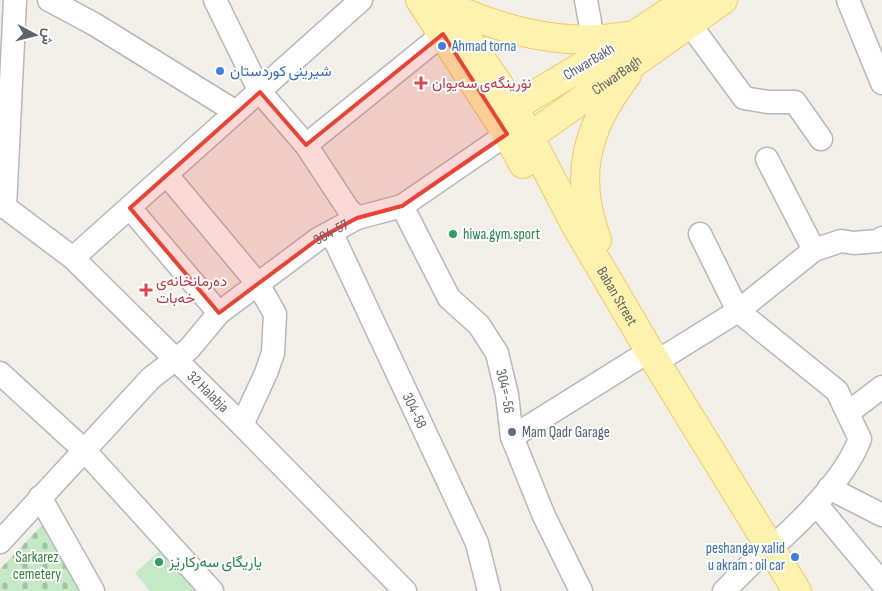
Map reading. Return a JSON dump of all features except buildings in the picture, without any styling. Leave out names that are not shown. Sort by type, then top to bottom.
[{"type":"main road","name":"ChwarBagh","points":[[518,135],[688,11],[723,0]]},
{"type":"main road","points":[[435,1],[492,25],[526,34],[563,39],[593,39],[639,46],[594,128],[585,161],[584,183],[587,207],[594,232],[645,354]]},
{"type":"main road","points":[[435,1],[443,34],[518,135]]},
{"type":"main road","name":"Baban Street","points":[[435,1],[514,107],[518,135],[576,226],[645,354],[763,554],[797,591]]},
{"type":"main road","name":"ChwarBakh","points":[[514,107],[639,46]]},
{"type":"main road","points":[[763,554],[776,591]]},
{"type":"street","points":[[2,207],[15,0]]},
{"type":"street","points":[[50,0],[94,24],[236,112]]},
{"type":"street","points":[[80,0],[94,24]]},
{"type":"street","points":[[215,0],[260,92],[306,145],[348,209],[357,218]]},
{"type":"street","points":[[73,258],[361,0]]},
{"type":"street","points":[[586,0],[593,39]]},
{"type":"street","points":[[848,0],[882,83]]},
{"type":"street","points":[[688,11],[744,98],[768,102],[795,102],[821,139]]},
{"type":"street","points":[[306,145],[443,34]]},
{"type":"street","name":"304-57","points":[[0,542],[151,378],[189,349],[219,313],[318,240],[332,234],[357,218],[402,206],[518,135]]},
{"type":"street","points":[[767,158],[814,250]]},
{"type":"street","points":[[167,175],[258,284],[275,314],[276,330],[273,352],[266,373],[242,425]]},
{"type":"street","name":"304=-56","points":[[402,206],[449,298],[479,325],[497,353],[508,395],[512,437],[544,516],[581,591]]},
{"type":"street","name":"32 Halabja","points":[[2,207],[73,258],[242,425],[405,591]]},
{"type":"street","points":[[130,208],[219,313]]},
{"type":"street","name":"304-58","points":[[332,234],[477,543],[490,591]]},
{"type":"street","points":[[700,234],[738,311],[837,391],[849,412],[860,440],[856,449],[822,496],[791,531],[763,554],[724,591]]},
{"type":"street","points":[[512,437],[645,354],[738,311],[814,250],[841,241],[854,243],[878,241],[882,238]]},
{"type":"street","points":[[0,373],[84,450],[212,591]]},
{"type":"street","points":[[849,412],[882,387]]},
{"type":"street","points":[[822,496],[882,515]]},
{"type":"street","points":[[822,496],[882,583]]},
{"type":"street","points":[[40,498],[93,591]]},
{"type":"highlighted area","points":[[443,34],[507,134],[402,206],[357,218],[318,239],[219,313],[130,208],[260,92],[306,145]]},
{"type":"green space","name":"Sarkarez cemetery","points":[[42,525],[80,591],[0,591],[0,569]]},
{"type":"green space","name":"یاریگای سەرکارێز","points":[[160,551],[196,591],[150,591],[135,573]]},
{"type":"place","name":"Ahmad torna","points":[[442,46]]},
{"type":"place","name":"شیرینی کوردستان","points":[[220,71]]},
{"type":"place","name":"نۆرینگەی سەیوان","points":[[421,83]]},
{"type":"place","name":"hiwa.gym.sport","points":[[453,234]]},
{"type":"place","name":"دەرمانخانەی خەبات","points":[[146,290]]},
{"type":"place","name":"Mam Qadr Garage","points":[[512,432]]},
{"type":"place","name":"peshangay xalid u akram : oil car","points":[[795,557]]},
{"type":"place","name":"یاریگای سەرکارێز","points":[[159,562]]}]
